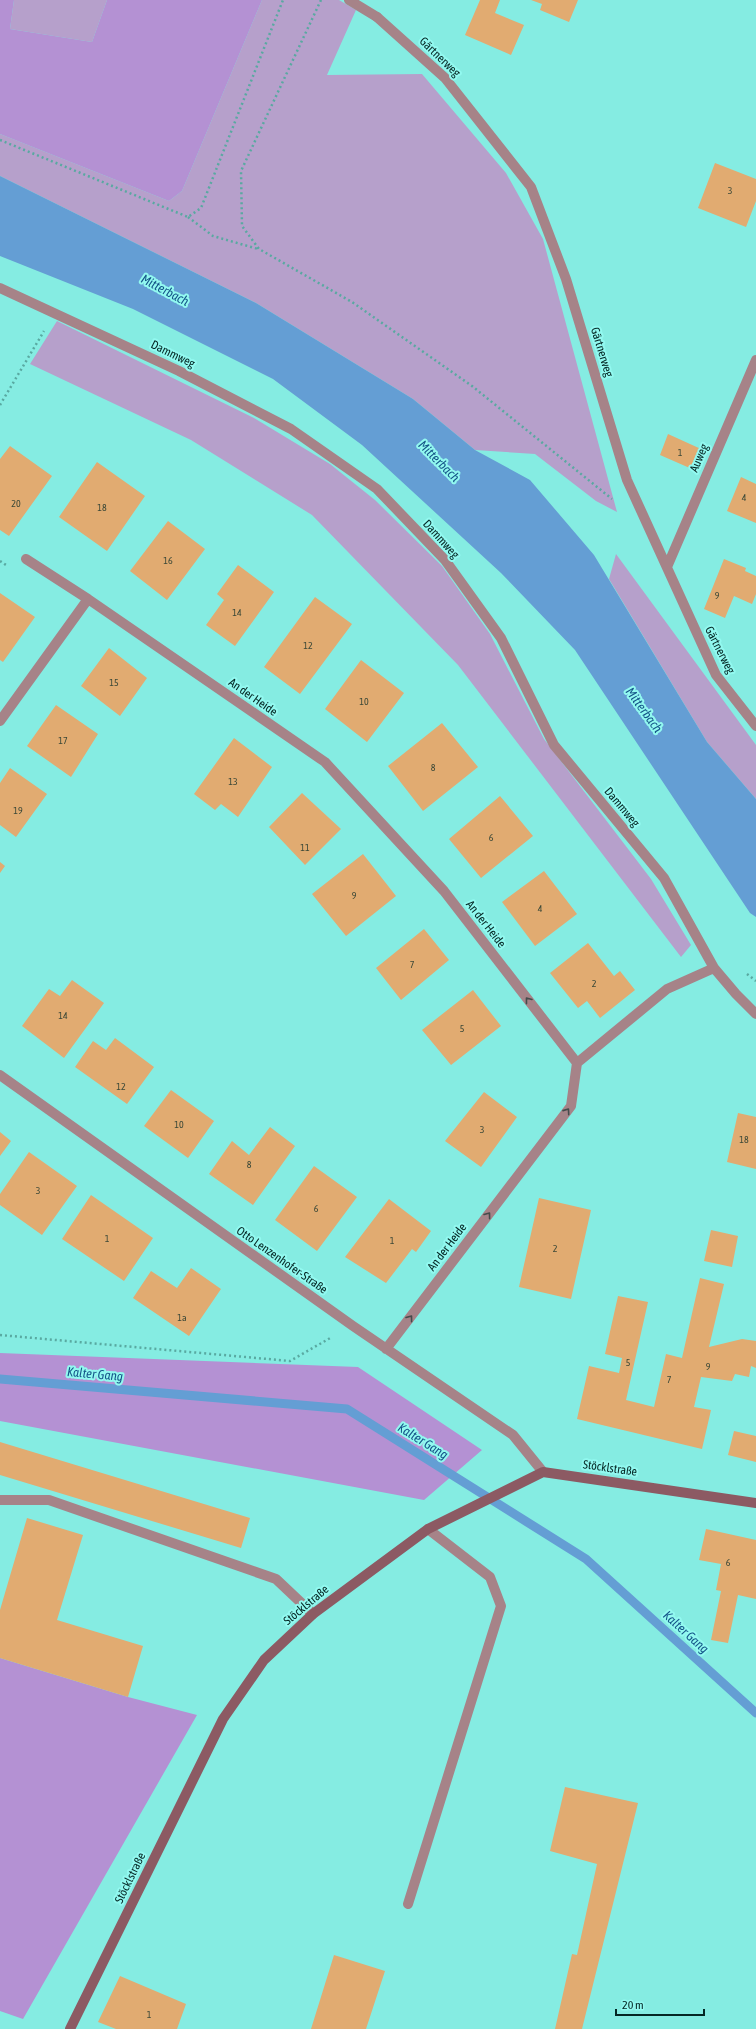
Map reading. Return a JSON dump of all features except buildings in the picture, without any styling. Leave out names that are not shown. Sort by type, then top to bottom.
[{"type":"street","name":"Gärtnerweg","points":[[349,0],[377,17],[445,78],[531,187],[566,279],[627,480],[716,675],[756,726]]},
{"type":"street","name":"Dammweg","points":[[0,288],[178,371],[291,429],[377,488],[444,560],[501,638],[554,745],[664,878],[714,968],[736,994],[756,1014]]},
{"type":"street","name":"Auweg","points":[[666,567],[756,360]]},
{"type":"street","name":"An der Heide","points":[[26,559],[88,599],[325,762],[444,891],[577,1063],[571,1106],[386,1349]]},
{"type":"street","points":[[0,721],[88,599]]},
{"type":"street","points":[[577,1063],[667,989],[714,968]]},
{"type":"street","name":"Otto Lenzenhofer-Straße","points":[[0,1075],[352,1326],[513,1435],[543,1472]]},
{"type":"street","name":"Stöcklstraße","points":[[70,2029],[223,1719],[264,1660],[313,1614],[428,1529],[543,1472],[756,1503]]},
{"type":"street","points":[[0,1500],[49,1500],[276,1579],[313,1614]]},
{"type":"street","points":[[408,1904],[501,1606],[490,1578],[428,1529]]},
{"type":"path","points":[[188,217],[202,208],[283,0]]},
{"type":"path","points":[[259,249],[242,226],[241,171],[321,0]]},
{"type":"path","points":[[0,140],[188,217],[213,236],[259,249],[352,302],[466,381],[613,500]]},
{"type":"path","points":[[0,405],[54,313]]},
{"type":"path","points":[[0,1335],[290,1360],[352,1326]]},
{"type":"shaded area","points":[[0,0],[14,0],[10,29],[92,42],[107,0],[262,0],[182,191],[169,201],[0,134]]},
{"type":"shaded area","points":[[14,0],[107,0],[92,42],[10,29]]},
{"type":"shaded area","points":[[262,0],[339,0],[356,10],[327,75],[422,74],[506,173],[543,239],[617,512],[596,501],[535,454],[475,450],[413,399],[256,303],[0,176],[0,134],[169,201],[182,191]]},
{"type":"shaded area","points":[[57,321],[254,418],[330,464],[375,500],[442,566],[490,634],[544,739],[651,879],[691,945],[681,957],[458,665],[312,515],[191,440],[30,364]]},
{"type":"shaded area","points":[[616,554],[756,745],[756,799],[707,742],[609,579]]},
{"type":"shaded area","points":[[0,1353],[358,1367],[482,1450],[424,1500],[0,1421]]},
{"type":"shaded area","points":[[0,1658],[128,1697],[197,1715],[23,2019],[0,2011]]},
{"type":"water","name":"Mitterbach","points":[[0,176],[256,303],[413,399],[475,450],[530,480],[594,555],[707,742],[756,799],[756,917],[750,913],[575,650],[501,573],[362,445],[273,379],[133,309],[0,256]]},
{"type":"waterway","name":"Kalter Gang","points":[[0,1379],[347,1409],[586,1559],[756,1713]]}]
